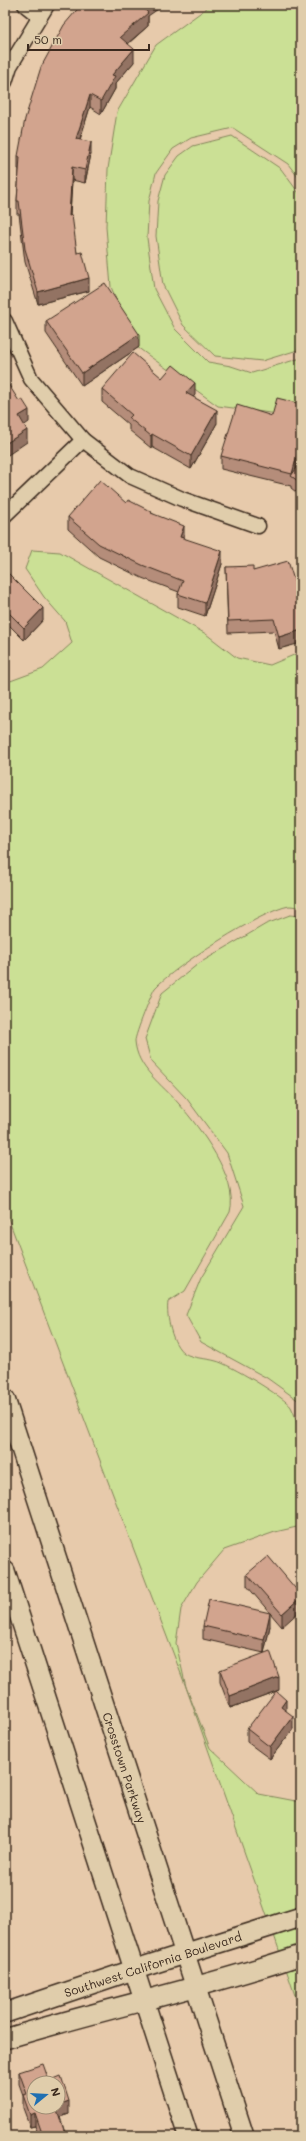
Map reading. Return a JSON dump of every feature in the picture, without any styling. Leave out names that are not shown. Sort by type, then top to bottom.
[{"type":"main road","name":"Crosstown Parkway","points":[[5,1399],[244,2136]]},
{"type":"main road","points":[[5,1571],[188,2136]]},
{"type":"main road","name":"Southwest California Boulevard","points":[[5,2013],[133,1970],[301,1918]]},
{"type":"main road","points":[[5,2040],[143,2000],[239,1976],[301,1955]]},
{"type":"street","points":[[5,82],[10,66],[43,10],[25,5]]},
{"type":"street","points":[[5,321],[31,379],[83,440],[130,476],[182,499],[258,526]]},
{"type":"street","points":[[5,515],[83,440]]},
{"type":"green space","points":[[211,5],[301,5],[301,181],[288,164],[233,128],[191,138],[173,149],[156,173],[149,201],[147,238],[154,289],[175,329],[208,362],[231,366],[252,373],[301,358],[301,420],[278,414],[218,406],[137,347],[111,287],[106,227],[108,169],[117,112],[156,45]]},
{"type":"green space","points":[[232,136],[281,169],[301,196],[301,349],[262,361],[215,356],[183,325],[163,285],[156,236],[158,201],[165,175],[179,156],[193,146]]},
{"type":"green space","points":[[32,550],[60,552],[206,634],[237,658],[270,665],[301,652],[301,908],[289,906],[259,918],[219,941],[165,978],[153,991],[135,1041],[140,1060],[145,1068],[188,1114],[207,1140],[223,1170],[229,1185],[231,1199],[230,1212],[185,1291],[168,1302],[169,1322],[173,1337],[176,1344],[184,1353],[222,1363],[256,1381],[279,1396],[291,1407],[296,1419],[301,1448],[301,1526],[275,1532],[224,1550],[197,1582],[181,1609],[176,1643],[186,1687],[5,1210],[5,683],[43,669],[72,643],[65,621],[44,597],[25,569]]},
{"type":"green space","points":[[290,915],[301,916],[301,1408],[299,1401],[267,1378],[201,1342],[186,1315],[201,1278],[244,1206],[227,1153],[187,1099],[151,1061],[145,1039],[162,993],[198,964],[266,924]]},
{"type":"green space","points":[[186,1687],[210,1748],[259,1794],[301,1802],[301,1909],[268,1919]]},
{"type":"green space","points":[[301,1926],[301,1946],[280,1953],[274,1935]]},
{"type":"green space","points":[[301,1964],[301,2013],[286,1969]]},
{"type":"building","points":[[81,5],[147,5],[143,7],[148,13],[120,37],[134,49],[112,75],[115,76],[101,101],[90,95],[76,139],[91,142],[85,170],[72,167],[69,216],[72,215],[77,253],[82,252],[89,278],[38,292],[25,249],[19,201],[17,201],[20,157],[18,156],[25,119],[41,67],[64,25]]},
{"type":"building","points":[[105,283],[139,334],[82,373],[46,321]]},
{"type":"building","points":[[133,353],[162,378],[173,365],[195,383],[186,393],[217,410],[191,456],[152,434],[151,436],[129,418],[132,415],[102,389]]},
{"type":"building","points":[[5,379],[19,401],[22,399],[29,410],[19,416],[27,430],[5,444]]},
{"type":"building","points":[[277,398],[301,404],[301,440],[292,474],[221,456],[237,405],[272,416]]},
{"type":"building","points":[[301,462],[301,483],[291,476]]},
{"type":"building","points":[[100,480],[126,503],[128,500],[152,512],[151,513],[184,526],[180,537],[222,551],[205,603],[178,594],[183,581],[142,565],[99,544],[68,517]]},
{"type":"building","points":[[288,561],[301,603],[301,630],[279,637],[274,619],[228,621],[226,567],[253,566],[253,571]]},
{"type":"building","points":[[6,571],[43,608],[24,628],[5,609]]},
{"type":"building","points":[[268,1556],[301,1595],[301,1597],[282,1614],[247,1574]]},
{"type":"building","points":[[209,1599],[270,1613],[264,1640],[203,1626]]},
{"type":"building","points":[[270,1651],[279,1677],[230,1696],[220,1670]]},
{"type":"building","points":[[276,1691],[286,1700],[281,1707],[293,1716],[270,1747],[247,1729]]},
{"type":"building","points":[[43,2064],[47,2075],[26,2075],[26,2091],[19,2072]]},
{"type":"building","points":[[66,2092],[69,2101],[66,2102]]},
{"type":"building","points":[[26,2094],[26,2104],[23,2095]]},
{"type":"building","points":[[36,2115],[59,2115],[66,2136],[43,2136]]}]
